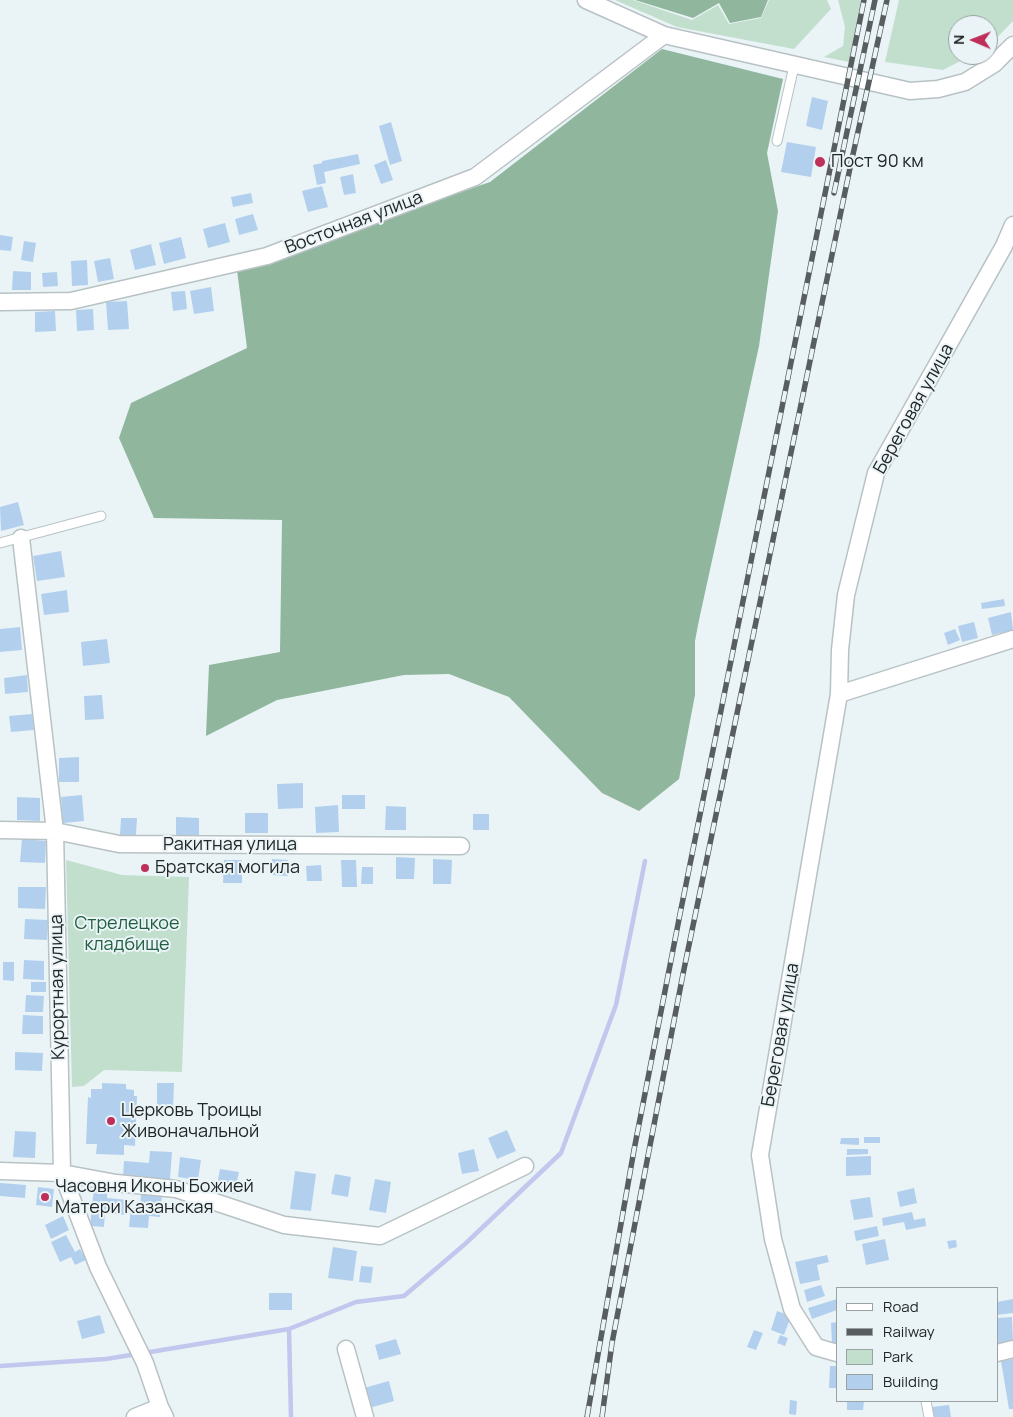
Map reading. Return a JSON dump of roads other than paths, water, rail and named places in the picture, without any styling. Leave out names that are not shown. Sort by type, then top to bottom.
[{"type":"street","points":[[586,0],[664,35],[910,91],[938,89],[965,82],[994,64],[1013,45]]},
{"type":"street","name":"Восточная улица","points":[[0,302],[71,301],[267,256],[474,177],[664,35]]},
{"type":"street","name":"Береговая улица","points":[[836,1354],[816,1347],[792,1309],[773,1239],[760,1155],[839,694],[840,650],[846,595],[876,473],[1004,246],[1013,225]]},
{"type":"street","name":"Курортная улица","points":[[21,538],[55,831],[62,1173],[98,1267],[145,1363],[162,1412]]},
{"type":"street","points":[[839,694],[1013,638]]},
{"type":"street","name":"Ракитная улица","points":[[0,830],[55,831],[120,844],[460,846]]},
{"type":"street","points":[[0,1171],[62,1173],[116,1183],[176,1189],[284,1225],[380,1236],[525,1166]]},
{"type":"street","points":[[346,1349],[365,1417]]},
{"type":"street","points":[[998,1353],[1013,1349]]},
{"type":"street","points":[[135,1417],[162,1412]]},
{"type":"lane","points":[[777,141],[794,66]]},
{"type":"lane","points":[[0,543],[101,516]]},
{"type":"lane","points":[[926,1402],[929,1417]]},
{"type":"waterway","points":[[144,1353],[289,1329],[356,1302],[404,1296],[465,1244],[561,1153],[616,1005],[645,861]]},
{"type":"waterway","points":[[289,1329],[291,1417]]},
{"type":"waterway","points":[[0,1366],[106,1359],[137,1354]]},
{"type":"railway","points":[[587,1417],[634,1150],[680,914],[864,0]]},
{"type":"railway","points":[[834,193],[875,0]]},
{"type":"railway","points":[[602,1417],[612,1343],[683,974],[850,168],[887,0]]},
{"type":"place","name":"Пост 90 км","points":[[820,162]]},
{"type":"place","name":"Братская могила","points":[[145,868]]},
{"type":"place","name":"Церковь Троицы Живоначальной","points":[[111,1121]]},
{"type":"place","name":"Часовня Иконы Божией Матери Казанская","points":[[45,1197]]},
{"type":"park label","name":"Стрелецкое кладбище","points":[[127,934]]}]
